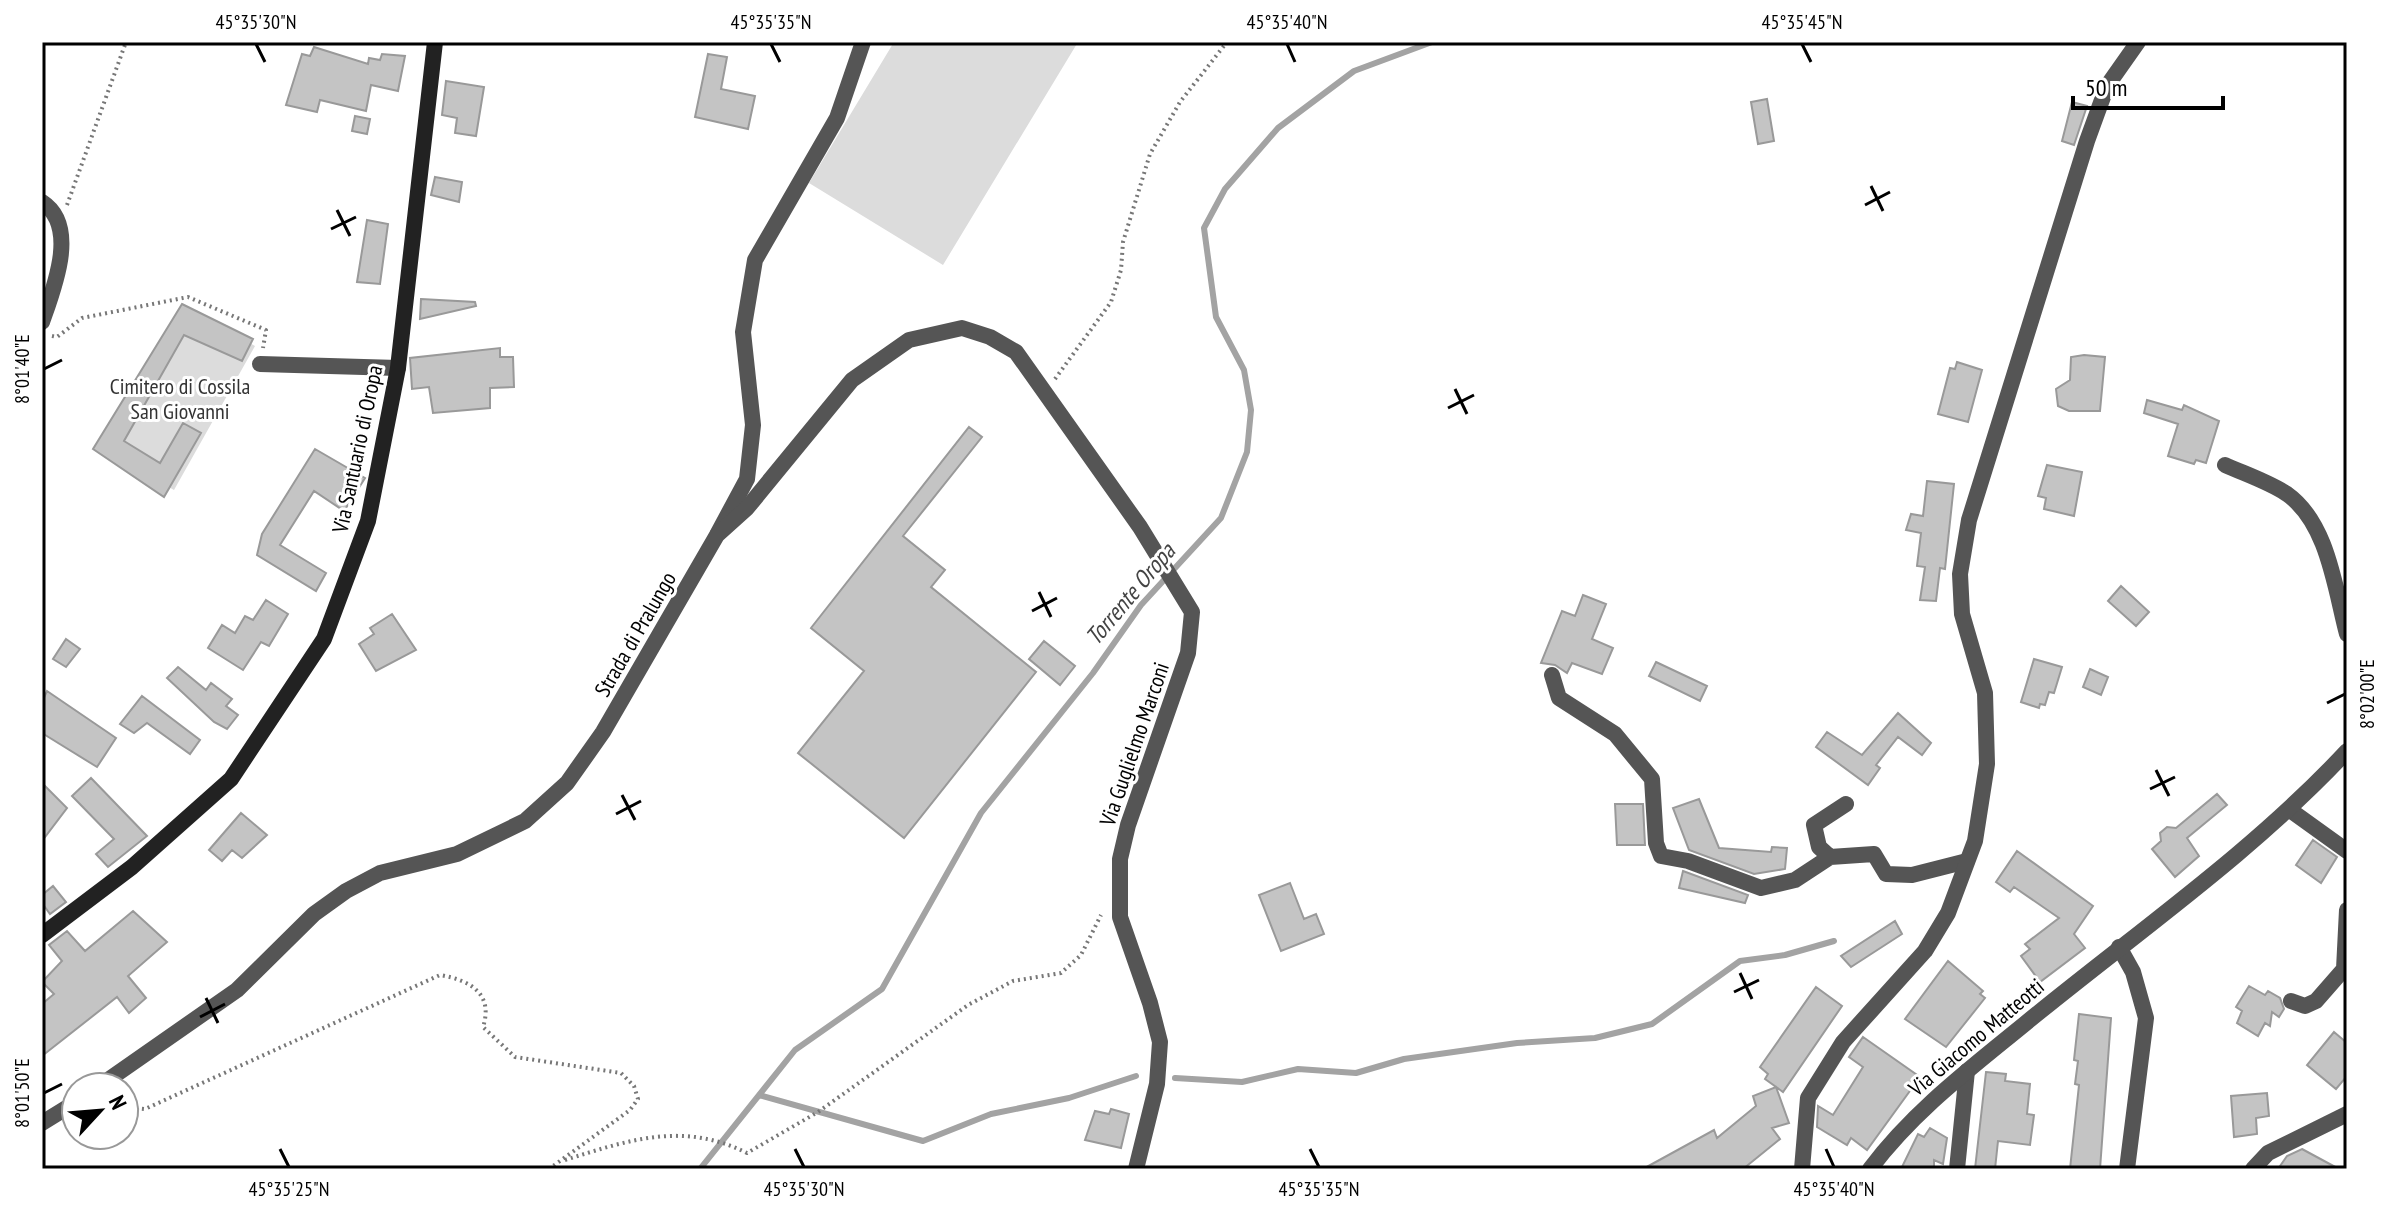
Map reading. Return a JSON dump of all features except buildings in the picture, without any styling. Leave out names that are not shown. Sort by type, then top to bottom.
[{"type":"main road","name":"Via Santuario di Oropa","points":[[42,935],[132,867],[231,779],[324,639],[368,521],[398,368],[435,42]]},
{"type":"street","points":[[717,535],[747,479],[753,425],[743,332],[755,260],[837,118],[863,42]]},
{"type":"street","points":[[1802,1169],[1808,1098],[1843,1042],[1925,951],[1948,913],[1975,841],[1987,764],[1985,693],[1962,614],[1960,574],[1969,520],[2087,141],[2107,86],[2138,42]]},
{"type":"street","points":[[42,202],[60,217],[63,232],[53,292],[42,322]]},
{"type":"street","name":"Strada di Pralungo","points":[[121,1071],[237,990],[314,914],[346,891],[380,873],[457,854],[525,821],[567,783],[603,732],[717,535],[747,508],[852,380],[909,340],[962,328],[990,337],[1016,352],[1140,527],[1192,612]]},
{"type":"street","points":[[260,364],[398,368]]},
{"type":"street","points":[[2225,465],[2288,495],[2308,516],[2325,551],[2347,634]]},
{"type":"street","name":"Via Guglielmo Marconi","points":[[1136,1169],[1157,1084],[1160,1042],[1120,917],[1120,859],[1128,825],[1188,653],[1192,612]]},
{"type":"street","points":[[1552,675],[1559,698],[1615,734],[1652,779],[1656,843],[1661,856],[1688,861],[1761,888],[1795,880],[1830,857],[1874,854],[1886,874],[1912,875],[1967,861]]},
{"type":"street","name":"Via Giacomo Matteotti","points":[[1870,1169],[1890,1142],[1967,1071],[2290,810],[2347,751]]},
{"type":"street","points":[[1830,857],[1819,847],[1814,825],[1846,804]]},
{"type":"street","points":[[2290,810],[2347,851]]},
{"type":"street","points":[[2291,1001],[2305,1006],[2316,1001],[2344,969],[2347,910]]},
{"type":"street","points":[[2119,947],[2133,972],[2146,1018],[2127,1169]]},
{"type":"street","points":[[1957,1169],[1967,1071]]},
{"type":"street","points":[[42,1123],[60,1112]]},
{"type":"street","points":[[2253,1169],[2268,1153],[2347,1114]]},
{"type":"path","points":[[60,217],[72,196],[126,42]]},
{"type":"path","points":[[1045,393],[1111,302],[1121,270],[1123,242],[1150,154],[1180,102],[1227,42]]},
{"type":"path","points":[[42,334],[57,337],[82,318],[188,297],[266,330],[260,364]]},
{"type":"path","points":[[559,1162],[661,1133],[721,1140],[747,1153],[818,1112],[968,1005],[1013,981],[1061,973],[1081,955],[1105,908]]},
{"type":"path","points":[[140,1109],[145,1109],[440,975],[463,979],[481,992],[488,1013],[483,1027],[515,1057],[621,1073],[634,1086],[638,1099],[630,1110],[549,1169]]},
{"type":"green space","points":[[894,42],[1078,42],[943,265],[809,183]]},
{"type":"green space","name":"Cimitero di Cossila San Giovanni","points":[[185,307],[255,346],[174,490],[104,451]]},
{"type":"waterway","name":"Torrente Oropa","points":[[700,1169],[795,1050],[882,989],[981,813],[1093,673],[1141,605],[1221,518],[1247,452],[1251,410],[1244,370],[1216,317],[1204,228],[1225,189],[1278,128],[1354,71],[1432,42]]},
{"type":"waterway","points":[[1175,1078],[1242,1082],[1298,1069],[1356,1073],[1404,1059],[1517,1043],[1595,1038],[1652,1024],[1740,961],[1785,955],[1834,941]]},
{"type":"waterway","points":[[759,1095],[923,1141],[991,1114],[1069,1098],[1136,1076]]}]
